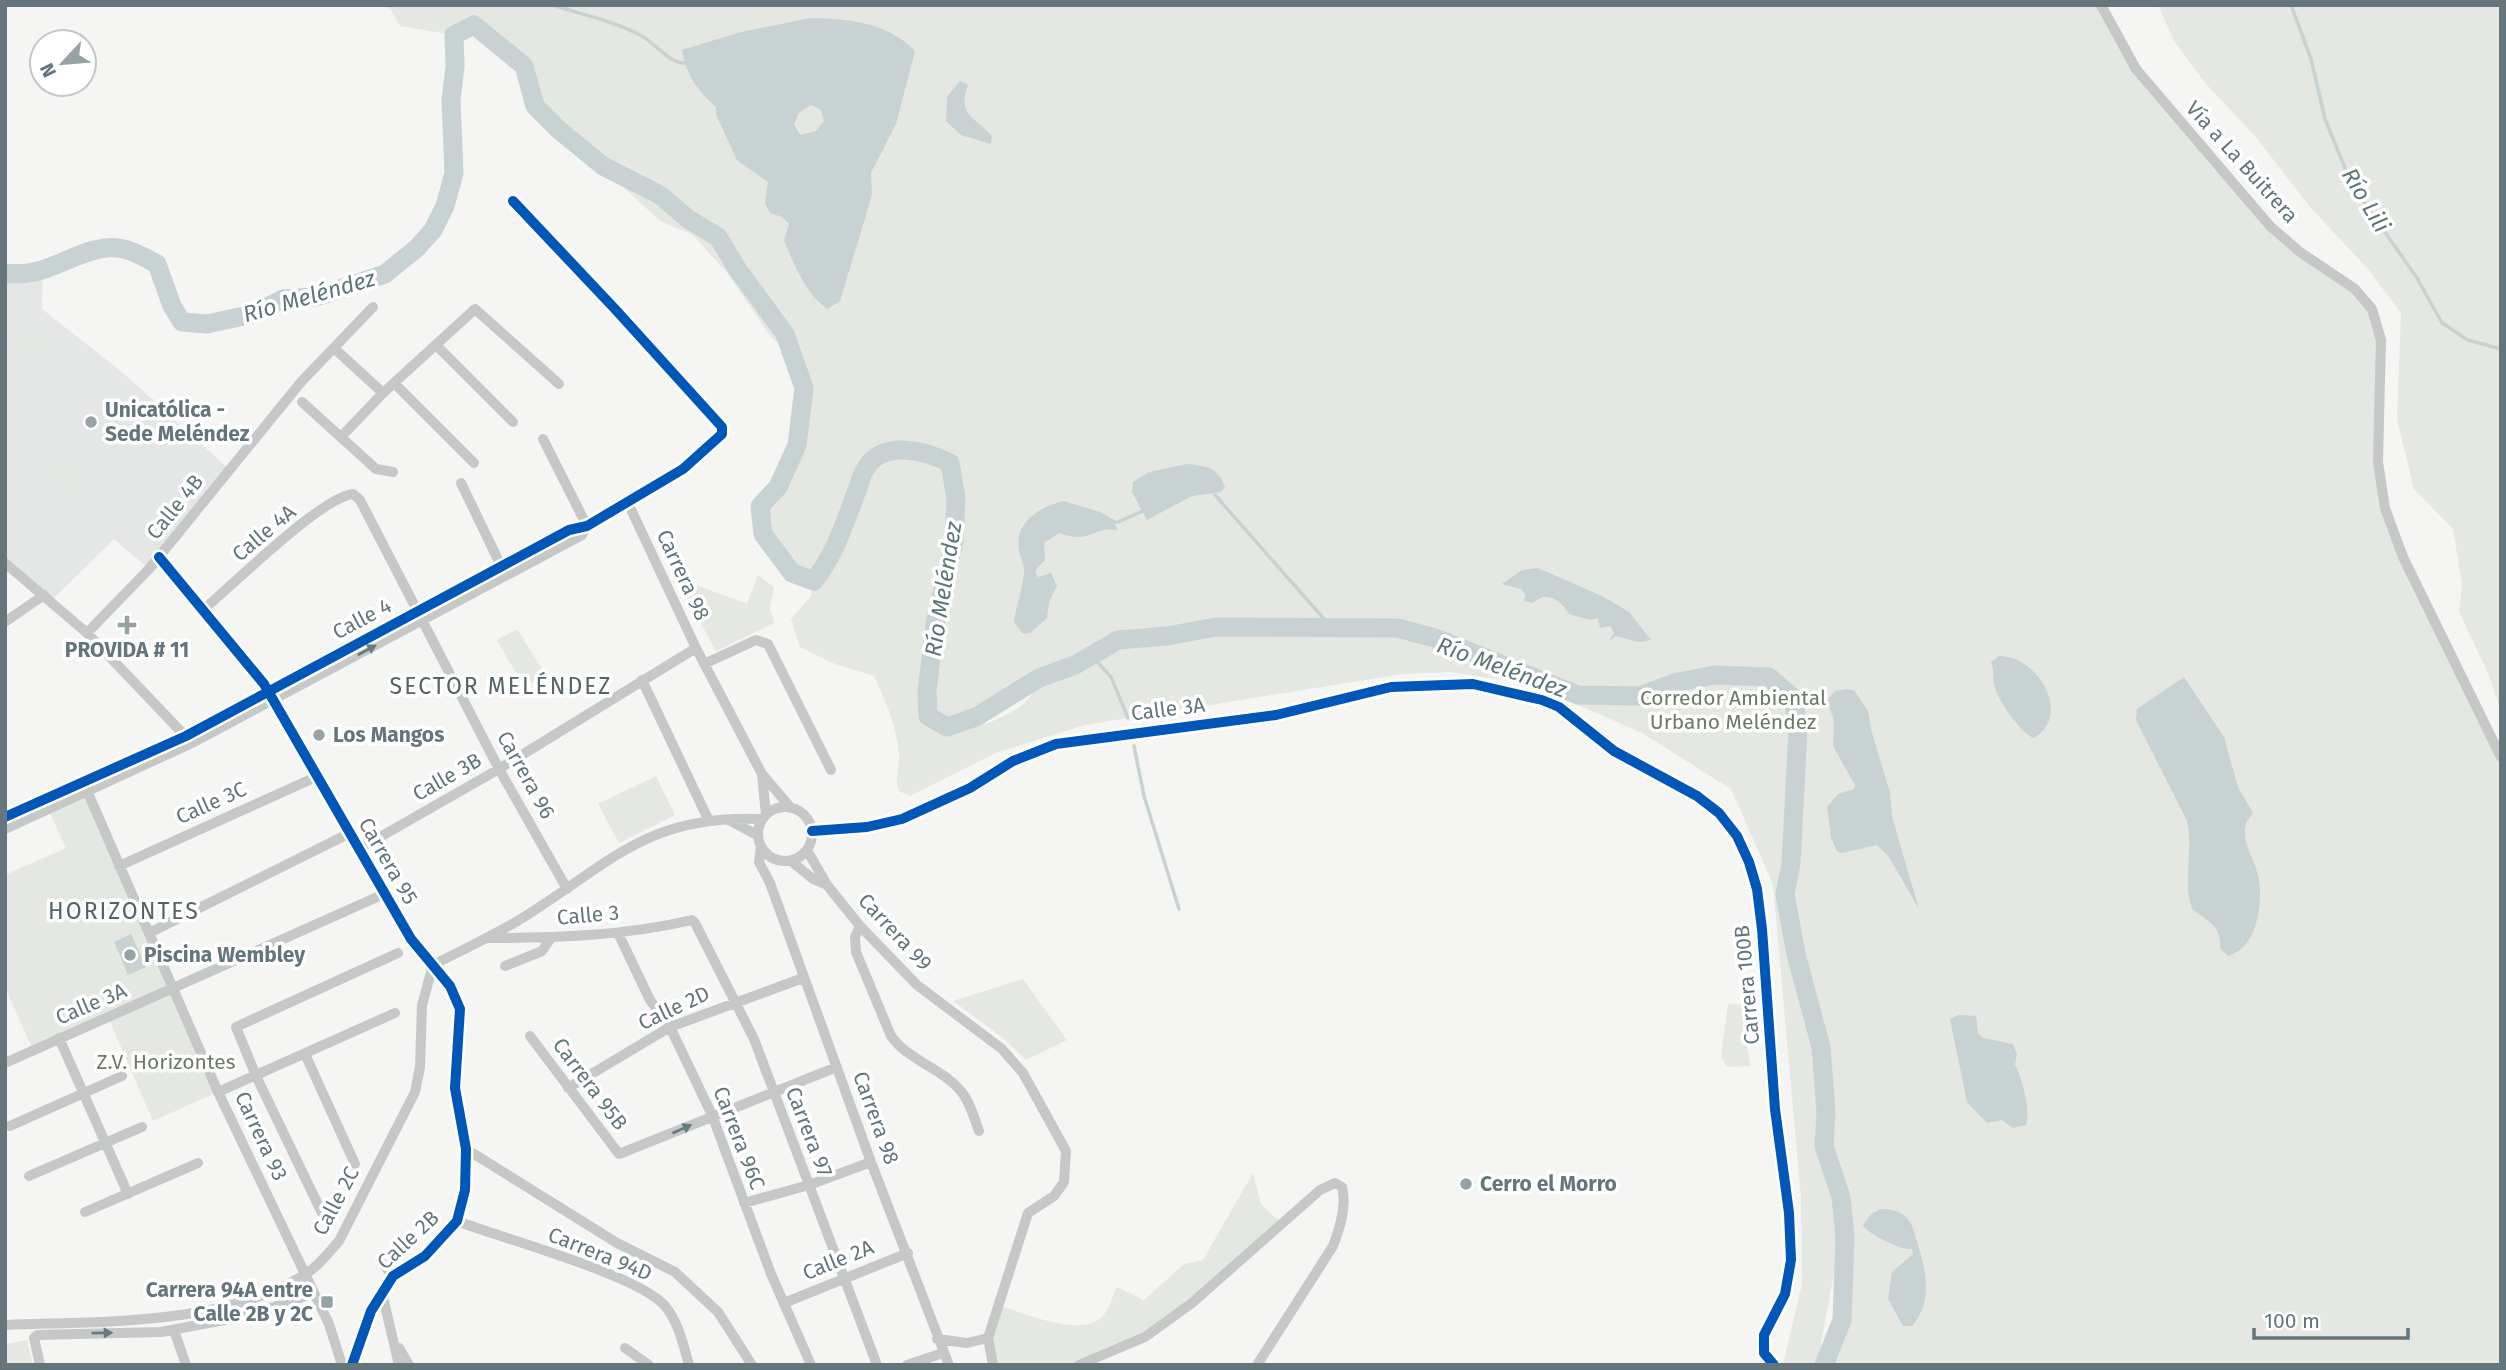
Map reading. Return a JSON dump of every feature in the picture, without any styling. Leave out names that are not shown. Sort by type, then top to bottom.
[{"type":"street","name":"Vía a La Buitrera","points":[[2102,5],[2136,69],[2270,226],[2300,252],[2355,289],[2372,309],[2381,340],[2378,463],[2385,508],[2403,557],[2501,757]]},
{"type":"street","name":"Calle 4","points":[[5,829],[85,787],[189,740],[503,571],[577,526],[587,526],[683,469],[722,434],[722,427],[513,201]]},
{"type":"street","name":"Calle 4B","points":[[87,634],[159,557],[300,382],[373,307]]},
{"type":"street","points":[[341,436],[383,393],[475,309],[559,384]]},
{"type":"street","points":[[436,345],[513,422]]},
{"type":"street","points":[[335,349],[383,393]]},
{"type":"street","points":[[395,384],[474,463]]},
{"type":"street","points":[[302,401],[376,469],[393,472]]},
{"type":"street","points":[[543,439],[587,526]]},
{"type":"street","points":[[461,483],[503,571]]},
{"type":"street","name":"Calle 4A","points":[[204,609],[301,525],[343,495],[353,494]]},
{"type":"street","name":"Carrera 96","points":[[353,494],[360,500],[499,769],[567,889]]},
{"type":"street","name":"Carrera 98","points":[[628,503],[696,648],[762,774],[791,808]]},
{"type":"street","name":"Carrera 95","points":[[159,557],[204,609],[271,695],[411,939],[450,986],[460,1009],[455,1088],[466,1149],[466,1190],[457,1221]]},
{"type":"street","points":[[5,563],[87,634],[189,740]]},
{"type":"street","points":[[5,622],[44,595]]},
{"type":"street","points":[[704,664],[756,640],[768,643],[831,770]]},
{"type":"street","name":"Calle 3B","points":[[359,849],[499,769],[696,648]]},
{"type":"street","points":[[642,680],[708,819]]},
{"type":"street","name":"Calle 3A","points":[[812,831],[867,827],[902,818],[970,788],[1013,761],[1056,744],[1276,715],[1391,687],[1473,684],[1542,699]]},
{"type":"street","name":"Carrera 100B","points":[[1542,699],[1559,706],[1614,751],[1697,796],[1719,813],[1737,836],[1749,862],[1757,889],[1762,929],[1775,1110],[1789,1213],[1791,1260],[1785,1294],[1764,1335],[1764,1353],[1774,1365]]},
{"type":"street","name":"Carrera 98","points":[[762,774],[764,817]]},
{"type":"street","name":"Calle 3C","points":[[120,866],[317,776]]},
{"type":"street","name":"Calle 4","points":[[5,817],[85,787]]},
{"type":"street","name":"Carrera 93","points":[[85,787],[218,1092],[314,1293],[342,1365]]},
{"type":"street","points":[[776,808],[791,808],[805,816],[812,831],[807,850],[791,861],[778,861],[761,847],[757,835],[764,817],[776,808]]},
{"type":"street","points":[[433,965],[487,938],[567,889],[623,849],[659,832],[708,819],[764,817]]},
{"type":"street","points":[[729,820],[757,835]]},
{"type":"street","points":[[149,933],[350,833]]},
{"type":"street","name":"Carrera 98","points":[[761,847],[759,862],[770,883],[871,1162],[949,1365]]},
{"type":"street","name":"Carrera 99","points":[[807,850],[827,885],[860,926],[937,1003],[1002,1049],[1023,1073],[1066,1151],[1064,1182],[1054,1196],[1028,1213],[988,1338]]},
{"type":"street","points":[[770,883],[778,861]]},
{"type":"street","name":"Carrera 99","points":[[791,861],[813,879],[827,885]]},
{"type":"street","name":"Calle 3A","points":[[5,1063],[384,894]]},
{"type":"street","name":"Calle 3","points":[[487,938],[551,938],[618,933],[692,920]]},
{"type":"street","name":"Carrera 97","points":[[692,920],[737,1002],[877,1365]]},
{"type":"street","points":[[860,926],[855,937],[856,952],[891,1036],[899,1047],[942,1074],[962,1091],[979,1131]]},
{"type":"street","name":"Carrera 96C","points":[[618,933],[650,1000],[670,1027],[712,1115],[744,1203],[811,1365]]},
{"type":"street","points":[[505,966],[542,951],[551,938]]},
{"type":"street","points":[[322,1213],[256,1076],[236,1027],[398,953]]},
{"type":"street","name":"Calle 2C","points":[[5,1325],[192,1312],[270,1292],[305,1275],[339,1241],[415,1091],[420,1067],[422,1005],[433,965]]},
{"type":"street","name":"Calle 2D","points":[[568,1088],[670,1027],[803,978]]},
{"type":"street","points":[[218,1092],[396,1013]]},
{"type":"street","name":"Carrera 95B","points":[[530,1036],[619,1154],[712,1115]]},
{"type":"street","points":[[59,1038],[128,1194]]},
{"type":"street","points":[[305,1054],[355,1164]]},
{"type":"street","points":[[712,1115],[837,1067]]},
{"type":"street","points":[[10,1126],[122,1076]]},
{"type":"street","points":[[29,1176],[142,1127]]},
{"type":"street","points":[[466,1149],[617,1243],[674,1272],[718,1312],[752,1365]]},
{"type":"street","points":[[744,1203],[809,1185],[871,1162]]},
{"type":"street","points":[[85,1212],[198,1163]]},
{"type":"street","points":[[1079,1365],[1145,1337],[1192,1303],[1320,1190],[1335,1183],[1342,1187],[1344,1196],[1340,1228],[1333,1246],[1257,1365]]},
{"type":"street","name":"Calle 2B","points":[[352,1365],[371,1311],[393,1276],[425,1256],[457,1221]]},
{"type":"street","name":"Carrera 94D","points":[[457,1221],[609,1274],[650,1294],[663,1304],[673,1318],[689,1365]]},
{"type":"street","name":"Calle 2A","points":[[784,1303],[908,1253]]},
{"type":"street","points":[[381,1262],[393,1276]]},
{"type":"street","points":[[40,1365],[34,1336],[174,1330],[251,1315],[314,1293]]},
{"type":"street","points":[[382,1293],[399,1365]]},
{"type":"street","points":[[174,1330],[186,1365]]},
{"type":"street","points":[[391,1334],[409,1365]]},
{"type":"street","points":[[937,1339],[967,1343],[988,1338],[993,1365]]},
{"type":"street","points":[[625,1348],[649,1365]]},
{"type":"street","points":[[907,1365],[943,1353]]},
{"type":"shaded area","points":[[811,18],[853,21],[880,28],[904,41],[915,51],[896,124],[871,173],[872,195],[840,301],[827,309],[807,287],[792,258],[784,240],[789,224],[782,217],[770,213],[765,203],[768,182],[737,160],[716,115],[716,107],[698,88],[686,67],[682,50],[741,32]],"holes":[[[811,105],[821,110],[824,121],[816,131],[800,135],[794,124],[799,113]]]},
{"type":"shaded area","points":[[960,81],[968,85],[965,95],[966,109],[992,136],[991,144],[961,135],[946,121],[947,97]]},
{"type":"shaded area","name":"Unicatólica - Sede Meléndez","points":[[43,272],[42,309],[123,373],[230,470],[149,569],[114,539],[51,601],[5,563],[5,273]]},
{"type":"shaded area","points":[[1187,464],[1215,471],[1225,487],[1221,492],[1192,496],[1147,520],[1132,492],[1133,482],[1149,472]]},
{"type":"shaded area","points":[[1063,501],[1100,512],[1118,522],[1115,524],[1117,530],[1103,530],[1078,537],[1059,533],[1044,543],[1045,560],[1036,569],[1036,574],[1038,577],[1051,573],[1057,586],[1049,602],[1047,618],[1030,633],[1023,634],[1014,622],[1024,572],[1019,550],[1021,531],[1030,517]]},
{"type":"shaded area","points":[[1538,568],[1604,597],[1629,612],[1651,640],[1639,642],[1616,636],[1609,641],[1614,633],[1610,626],[1600,628],[1598,618],[1590,620],[1569,614],[1553,598],[1543,597],[1533,603],[1524,601],[1525,594],[1521,589],[1502,584],[1522,570]]},
{"type":"shaded area","points":[[1999,656],[2014,659],[2027,666],[2038,676],[2046,689],[2050,716],[2045,728],[2034,738],[2016,723],[1996,690],[1991,662]]},
{"type":"shaded area","points":[[2184,677],[2224,737],[2238,787],[2253,813],[2245,833],[2259,880],[2258,914],[2256,925],[2245,945],[2228,956],[2220,948],[2216,929],[2192,909],[2188,887],[2187,821],[2136,720],[2137,709]]},
{"type":"shaded area","points":[[1854,690],[1868,711],[1890,793],[1892,817],[1919,909],[1889,857],[1877,845],[1842,853],[1837,851],[1831,838],[1827,807],[1838,794],[1854,789],[1855,785],[1833,746],[1834,721],[1827,700],[1835,691]]},
{"type":"shaded area","name":"Piscina Wembley","points":[[131,934],[146,967],[128,975],[114,942]]},
{"type":"shaded area","points":[[1959,1015],[1976,1016],[1978,1033],[1983,1038],[2013,1044],[2017,1054],[2015,1065],[2027,1103],[2026,1125],[2013,1128],[2002,1120],[1987,1123],[1967,1102],[1950,1019]]},
{"type":"shaded area","points":[[1881,1209],[1899,1212],[1909,1220],[1922,1258],[1926,1278],[1925,1298],[1923,1308],[1912,1326],[1903,1326],[1888,1299],[1892,1272],[1913,1254],[1912,1249],[1885,1241],[1863,1225],[1871,1214]]},
{"type":"green space","name":"Corredor Ambiental Urbano Meléndez","points":[[382,5],[2101,5],[2136,69],[2270,226],[2355,289],[2376,316],[2378,462],[2385,508],[2501,757],[2501,1365],[1824,1365],[1842,1320],[1843,1225],[1817,1365],[1783,1365],[1802,1284],[1801,1198],[1773,884],[1731,789],[1642,733],[1562,698],[1509,681],[1450,672],[1403,674],[1085,725],[998,752],[910,796],[899,791],[896,732],[874,676],[835,664],[800,647],[791,619],[811,596],[813,581],[792,573],[763,534],[760,506],[778,486],[797,445],[804,388],[790,346],[777,343],[768,333],[728,274],[693,235],[660,221],[621,185],[608,168],[559,130],[535,106],[524,66],[474,25],[454,35],[400,26],[391,10]],"holes":[[[1036,681],[1034,690],[1024,703],[1002,717],[986,724],[977,717]]]},
{"type":"green space","points":[[2158,5],[2501,5],[2501,711],[2488,673],[2459,612],[2462,585],[2453,529],[2414,489],[2397,419],[2401,313],[2368,269],[2310,207],[2256,137],[2206,84],[2174,41]]},
{"type":"green space","points":[[38,325],[47,344],[17,358],[8,339]]},
{"type":"green space","points":[[71,452],[90,486],[69,497],[50,464]]},
{"type":"green space","points":[[667,562],[688,582],[747,604],[758,575],[774,587],[770,608],[774,623],[716,651]]},
{"type":"green space","points":[[517,629],[545,674],[524,687],[497,640]]},
{"type":"green space","points":[[656,776],[675,815],[619,843],[598,804]]},
{"type":"green space","name":"Z.V. Horizontes","points":[[87,791],[218,1092],[153,1121],[108,1017],[33,1050],[5,987],[5,875],[66,848],[48,809]]},
{"type":"green space","points":[[1023,979],[1067,1040],[1026,1060],[1002,1037],[953,1001]]},
{"type":"green space","points":[[1728,1004],[1750,1005],[1750,1023],[1744,1028],[1750,1066],[1727,1067],[1721,1056]]},
{"type":"green space","points":[[1253,1173],[1261,1204],[1280,1222],[1191,1302],[1147,1332],[1075,1365],[994,1365],[989,1338],[1000,1306],[1052,1322],[1080,1325],[1092,1323],[1102,1317],[1117,1287],[1144,1300],[1184,1264],[1203,1260]]},
{"type":"green space","points":[[27,1340],[33,1365],[5,1365],[5,1344]]},
{"type":"waterway","points":[[552,5],[630,30],[674,60],[685,63]]},
{"type":"waterway","name":"Río Lili","points":[[2291,5],[2311,59],[2325,119],[2352,185],[2417,278],[2442,323],[2468,340],[2501,349]]},
{"type":"waterway","name":"Río Meléndez","points":[[5,273],[33,272],[105,248],[126,250],[157,264],[172,306],[182,322],[207,324],[253,314],[283,299],[316,297],[385,274],[417,248],[433,230],[445,206],[454,173],[451,100],[455,67],[454,35],[474,25],[524,66],[535,106],[559,130],[603,166],[660,195],[688,219],[718,237],[738,270],[785,334],[804,388],[797,445],[778,487],[760,506],[763,534],[792,573],[814,581],[828,560],[863,474],[874,459],[883,453],[906,450],[950,463],[956,499],[954,541],[935,624],[927,692],[928,716],[947,727],[976,717],[1039,678],[1075,665],[1118,640],[1167,636],[1216,627],[1398,628],[1438,639],[1578,695],[1639,696],[1678,682],[1715,675],[1769,677],[1793,698],[1798,729],[1791,864],[1785,894],[1796,954],[1821,1047],[1826,1112],[1824,1146],[1841,1197],[1845,1238],[1842,1320],[1824,1365]]},
{"type":"waterway","points":[[1215,495],[1332,628]]},
{"type":"waterway","points":[[1118,522],[1143,511]]},
{"type":"waterway","points":[[1092,656],[1111,677],[1128,718]]},
{"type":"waterway","points":[[1134,746],[1144,796],[1179,909]]},
{"type":"cycle path","points":[[5,817],[186,736],[569,530],[587,526],[683,469],[722,434],[722,427],[513,201]]},
{"type":"cycle path","points":[[159,557],[264,684],[411,939],[450,986],[460,1009],[455,1088],[466,1149],[465,1190],[457,1221],[425,1256],[393,1276],[371,1311],[352,1365]]},
{"type":"cycle path","points":[[812,831],[867,827],[902,819],[970,788],[1013,761],[1056,744],[1276,715],[1391,687],[1473,684],[1542,700],[1559,707],[1614,751],[1697,796],[1719,813],[1737,836],[1749,862],[1757,889],[1762,929],[1775,1109],[1789,1213],[1791,1260],[1785,1294],[1764,1335],[1764,1353],[1774,1365]]},
{"type":"place","name":"Unicatólica - Sede Meléndez","points":[[91,422]]},
{"type":"place","name":"PROVIDA # 11","points":[[127,625]]},
{"type":"place","name":"Los Mangos","points":[[319,735]]},
{"type":"place","name":"Piscina Wembley","points":[[130,955]]},
{"type":"place","name":"Cerro el Morro","points":[[1466,1184]]},
{"type":"place","name":"Carrera 94A entre Calle 2B y 2C","points":[[327,1302]]},
{"type":"district","name":"SECTOR MELÉNDEZ","points":[[501,686]]},
{"type":"district","name":"HORIZONTES","points":[[124,911]]}]
